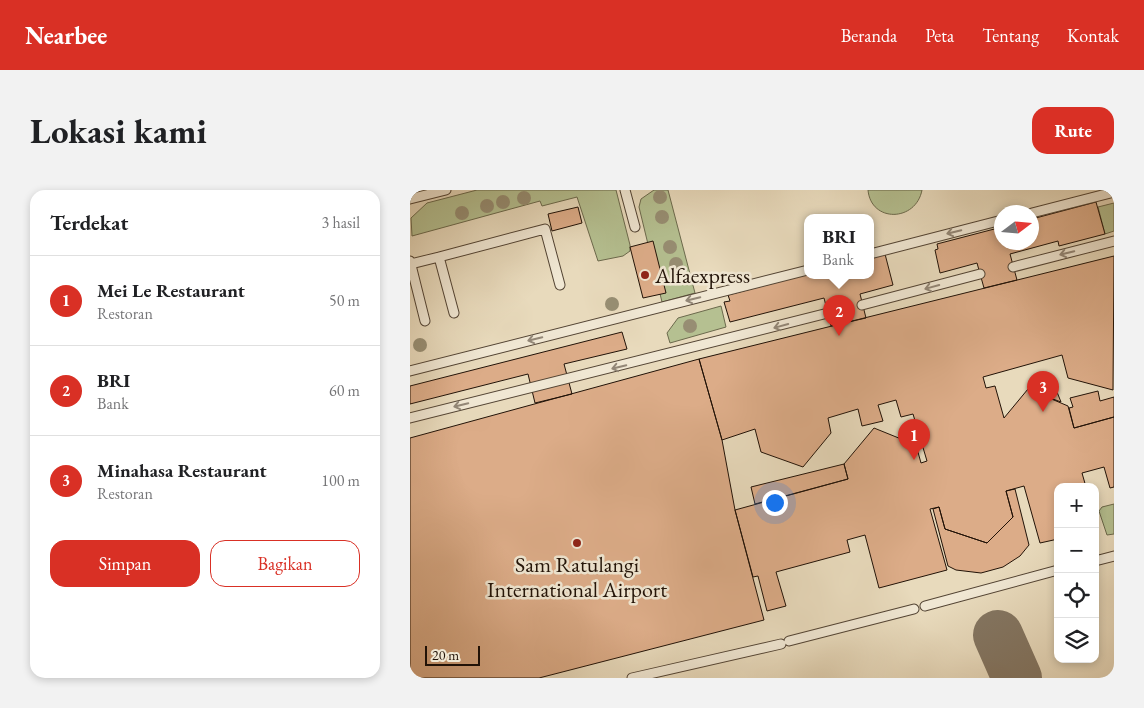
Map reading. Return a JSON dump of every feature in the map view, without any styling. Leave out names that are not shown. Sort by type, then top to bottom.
[{"type":"lane","points":[[412,196],[446,190]]},
{"type":"lane","points":[[625,190],[635,227]]},
{"type":"lane","points":[[1039,211],[1114,192]]},
{"type":"lane","points":[[874,253],[994,222]]},
{"type":"lane","points":[[425,321],[410,262],[439,257],[545,229],[560,285]]},
{"type":"lane","points":[[1014,266],[1114,241]]},
{"type":"lane","points":[[439,257],[454,313]]},
{"type":"lane","points":[[410,371],[804,271]]},
{"type":"lane","points":[[862,305],[980,274]]},
{"type":"lane","points":[[410,418],[828,313]]},
{"type":"lane","points":[[1099,560],[1114,556]]},
{"type":"lane","points":[[925,606],[1054,571]]},
{"type":"lane","points":[[632,678],[914,609]]},
{"type":"green space","points":[[477,190],[616,190],[630,251],[623,256],[598,261],[577,197],[542,206],[540,201],[412,236],[411,218],[427,203]]},
{"type":"green space","points":[[654,190],[668,190],[695,293],[662,302],[639,207],[641,199]]},
{"type":"green space","points":[[868,190],[922,190],[918,201],[911,208],[903,213],[894,214],[885,213],[877,208],[871,201]]},
{"type":"green space","points":[[1114,203],[1114,231],[1105,234],[1098,207]]},
{"type":"green space","points":[[721,306],[726,327],[670,343],[667,333],[678,318]]},
{"type":"green space","points":[[1114,504],[1114,534],[1107,535],[1099,511],[1102,507]]},
{"type":"building","points":[[1096,202],[1105,234],[1059,246],[1058,241],[1039,246],[1039,217]]},
{"type":"building","points":[[578,207],[582,223],[552,231],[548,214]]},
{"type":"building","points":[[994,229],[994,250],[1025,250],[1010,254],[1017,280],[984,288],[977,263],[940,273],[935,250],[938,249],[937,244]]},
{"type":"building","points":[[653,241],[666,293],[643,298],[630,247]]},
{"type":"building","points":[[885,254],[893,285],[860,294],[866,318],[831,326],[824,298],[730,322],[724,302],[730,301],[728,295],[804,275],[804,279],[874,279],[874,257]]},
{"type":"building","points":[[1114,256],[1113,390],[1068,378],[1062,355],[983,377],[986,388],[995,386],[1004,418],[1028,389],[1068,406],[1074,428],[1114,417],[1114,487],[1110,488],[1104,467],[1082,473],[1085,483],[1054,483],[1054,540],[1040,543],[1024,486],[1006,491],[1013,517],[987,543],[945,529],[939,507],[930,509],[947,570],[879,588],[865,535],[847,540],[850,552],[776,572],[786,606],[767,611],[758,576],[753,577],[735,510],[848,479],[844,464],[874,428],[916,445],[921,463],[927,461],[913,414],[901,417],[896,400],[878,405],[883,421],[862,426],[858,409],[828,418],[831,433],[803,467],[761,452],[755,429],[722,440],[699,359]]},
{"type":"building","points":[[622,332],[627,349],[564,364],[572,394],[535,403],[528,374],[410,404],[410,386]]},
{"type":"building","name":"Sam Ratulangi International Airport","points":[[699,359],[722,440],[735,510],[764,620],[539,678],[410,678],[410,438]]},
{"type":"building","points":[[1098,391],[1100,401],[1114,397],[1114,417],[1074,428],[1069,408],[1073,407],[1070,398]]},
{"type":"building","points":[[1057,392],[1061,402],[1045,396]]},
{"type":"building","points":[[844,464],[848,479],[755,504],[751,487]]},
{"type":"building","points":[[1015,489],[1029,545],[1020,556],[1003,567],[981,573],[956,570],[948,566],[933,509],[939,507],[945,529],[987,543],[1013,517],[1006,491]]},
{"type":"taxiway","points":[[998,635],[1017,678]]},
{"type":"place","name":"Alfaexpress","points":[[645,275]]},
{"type":"place","name":"BRI","points":[[839,336]]},
{"type":"place","name":"Minahasa Restaurant","points":[[1043,412]]},
{"type":"place","name":"Mei Le Restaurant","points":[[914,460]]},
{"type":"place","name":"Sam Ratulangi International Airport","points":[[577,543]]}]
